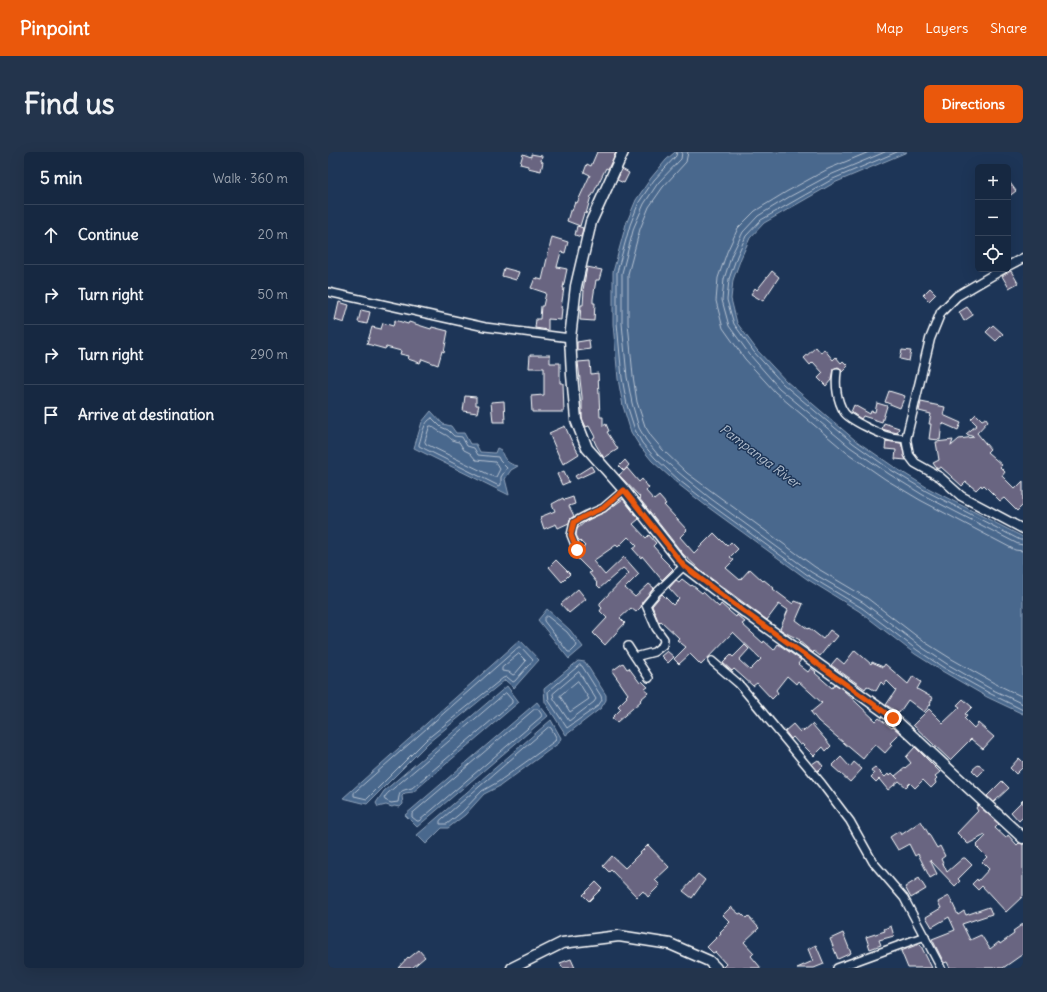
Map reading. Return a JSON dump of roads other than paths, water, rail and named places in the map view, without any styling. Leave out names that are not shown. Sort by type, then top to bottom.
[{"type":"main road","points":[[623,152],[591,222],[576,286],[570,338],[576,420],[587,448],[624,490],[684,566],[731,602],[893,718],[1023,838]]},
{"type":"main road","points":[[512,968],[562,943],[619,936],[670,944],[709,961],[716,968]]},
{"type":"street","points":[[1011,265],[1022,262]]},
{"type":"street","points":[[998,272],[957,296],[941,312],[930,339],[906,439],[909,455],[915,463],[940,477],[961,496],[1023,529]]},
{"type":"street","points":[[328,292],[485,327],[570,338]]},
{"type":"street","points":[[837,372],[835,382],[836,390],[844,412],[848,416],[889,437],[906,439]]},
{"type":"street","points":[[577,550],[571,535],[574,522],[603,508],[624,490]]},
{"type":"street","points":[[635,657],[654,652],[664,645],[664,639],[656,628],[646,605],[656,593],[684,566]]},
{"type":"street","points":[[628,646],[649,678]]},
{"type":"street","points":[[712,661],[739,684],[850,821],[873,862],[904,898],[941,968]]},
{"type":"street","points":[[837,968],[925,936]]},
{"type":"water","name":"Pampanga River","points":[[675,152],[907,152],[834,183],[764,223],[750,238],[741,258],[733,280],[731,299],[737,323],[757,350],[786,381],[855,440],[928,488],[1023,537],[1023,714],[987,697],[942,671],[915,654],[859,611],[807,579],[678,484],[652,461],[639,445],[631,432],[623,406],[618,379],[613,324],[613,272],[626,224],[636,200],[651,178]]},
{"type":"water","points":[[431,411],[443,424],[451,426],[456,433],[464,433],[470,444],[476,444],[480,452],[495,453],[497,448],[501,450],[507,461],[518,466],[511,470],[505,479],[509,495],[414,448],[422,422]]},
{"type":"water","points":[[547,609],[570,630],[583,647],[569,659],[538,620]]},
{"type":"water","points":[[520,640],[539,660],[514,688],[505,680],[429,742],[367,804],[343,798]]},
{"type":"water","points":[[578,661],[585,662],[606,695],[606,700],[601,708],[566,735],[545,702],[544,689]]},
{"type":"water","points":[[507,686],[519,702],[413,792],[405,793],[402,796],[403,804],[400,807],[386,805],[378,807],[376,803],[384,791]]},
{"type":"water","points":[[537,702],[548,716],[417,827],[405,815]]},
{"type":"water","points":[[551,720],[561,738],[559,743],[500,786],[484,794],[465,815],[448,828],[442,828],[426,844],[417,835]]}]
